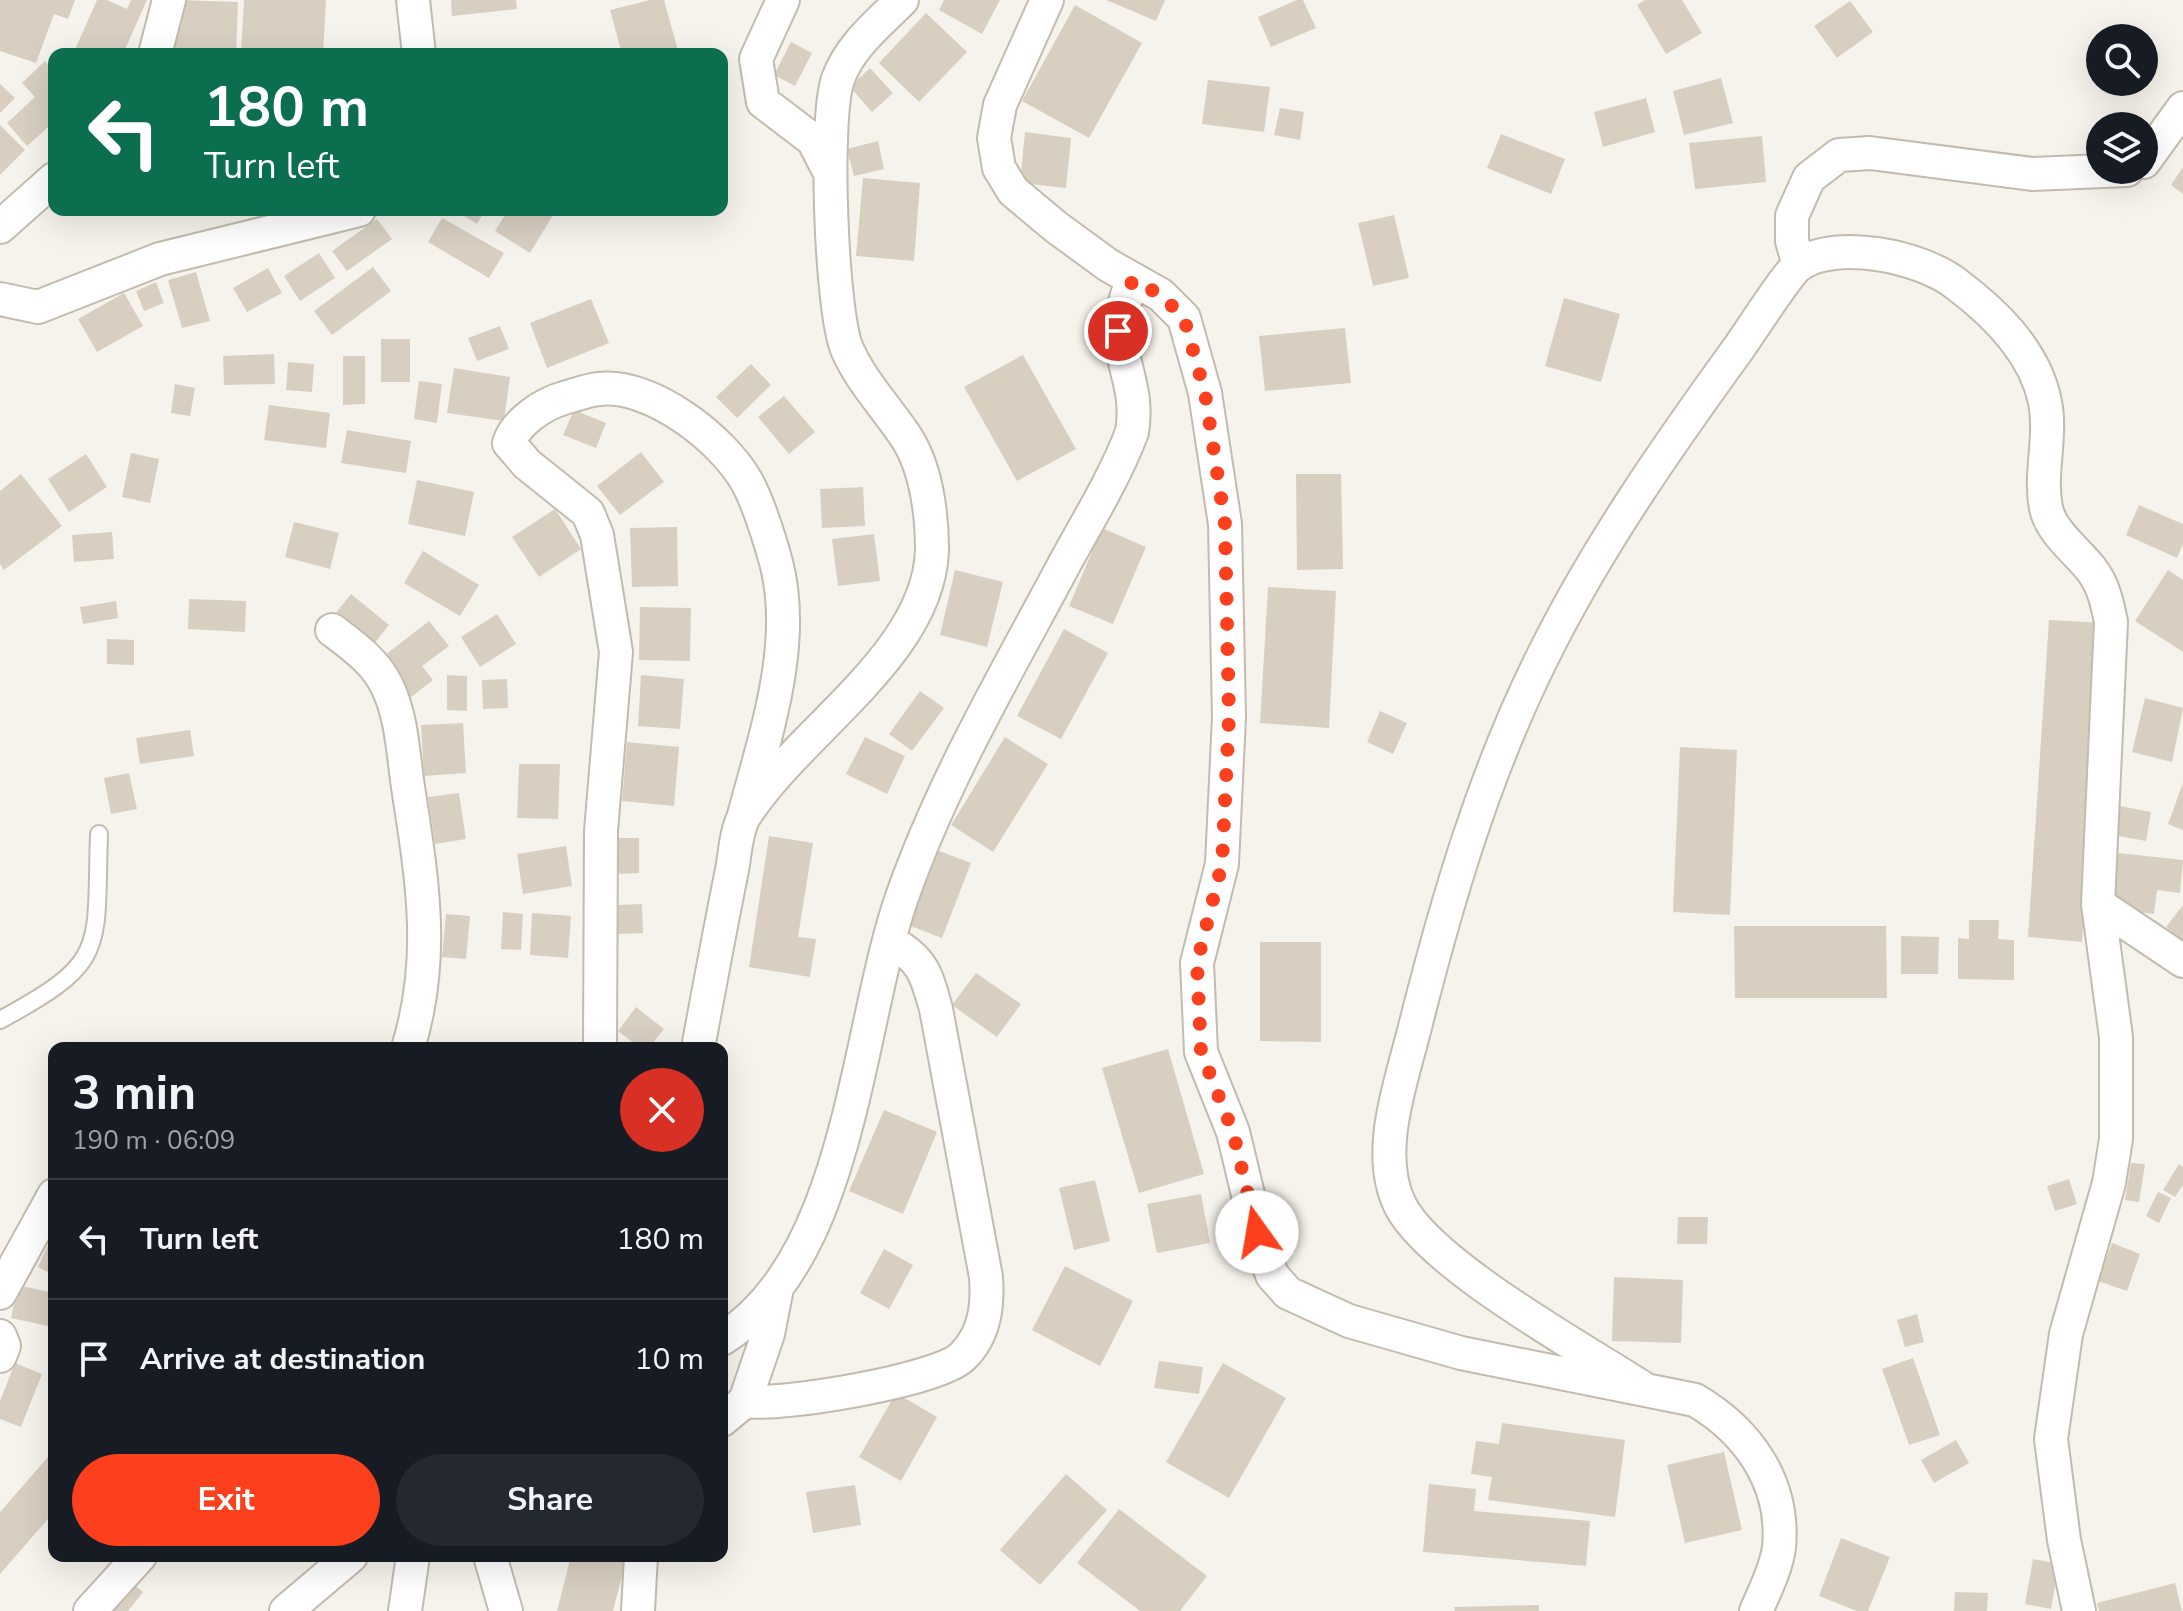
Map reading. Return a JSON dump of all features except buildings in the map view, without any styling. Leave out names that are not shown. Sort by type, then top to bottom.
[{"type":"street","points":[[157,48],[169,0]]},
{"type":"street","points":[[413,0],[418,48]]},
{"type":"street","points":[[783,0],[756,59],[763,102],[813,140],[832,178]]},
{"type":"street","points":[[743,819],[799,751],[894,648],[913,619],[928,586],[932,549],[924,478],[906,437],[858,371],[846,346],[836,309],[832,178],[837,81],[852,50],[902,0]]},
{"type":"street","points":[[1047,0],[1000,105],[994,138],[999,168],[1013,191],[1056,227],[1133,280],[1161,295],[1184,318],[1205,393],[1225,524],[1229,717],[1222,864],[1197,963],[1201,1052],[1233,1132],[1257,1232],[1272,1275],[1288,1293],[1349,1321],[1461,1353],[1695,1400],[1725,1417],[1747,1439],[1764,1469],[1776,1504],[1779,1548],[1756,1611]]},
{"type":"street","points":[[2158,142],[2181,108]]},
{"type":"street","points":[[1799,265],[1792,241],[1792,216],[1809,178],[1839,155],[1870,153],[2032,174],[2086,172]]},
{"type":"street","points":[[0,227],[48,184]]},
{"type":"street","points":[[0,299],[38,307],[160,259],[335,216]]},
{"type":"street","points":[[1643,1388],[1464,1271],[1422,1234],[1400,1206],[1391,1180],[1389,1153],[1402,1082],[1448,893],[1488,784],[1541,659],[1594,561],[1686,421],[1799,265],[1841,252],[1891,255],[1944,274],[1984,305],[2011,333],[2030,362],[2045,401],[2046,511],[2101,584],[2111,622],[2098,904],[2116,1037],[2116,1139],[2109,1183],[2066,1334],[2051,1439],[2064,1540],[2079,1611]]},
{"type":"street","points":[[728,1336],[738,1330],[777,1288],[805,1243],[845,1138],[890,941],[932,817],[1132,432],[1135,412],[1118,331],[1122,303],[1133,280]]},
{"type":"street","points":[[600,1042],[601,831],[616,652],[597,535],[588,513],[513,450],[509,443],[512,433],[535,412],[560,399],[600,389],[617,390],[667,406],[706,431],[747,482],[777,564],[782,603],[779,672],[743,819],[699,1042]]},
{"type":"street","points":[[332,630],[374,665],[397,709],[420,867],[427,945],[420,1003],[410,1042]]},
{"type":"street","points":[[2098,904],[2183,961]]},
{"type":"street","points":[[733,1410],[815,1398],[933,1372],[962,1358],[978,1333],[988,1308],[986,1277],[936,1009],[926,974],[914,955],[890,941]]},
{"type":"street","points":[[0,1293],[48,1206]]},
{"type":"street","points":[[733,1410],[768,1334],[777,1288]]},
{"type":"street","points":[[0,1336],[4,1346],[0,1356]]},
{"type":"street","points":[[90,1611],[135,1562]]},
{"type":"street","points":[[286,1611],[344,1562]]},
{"type":"street","points":[[405,1611],[412,1562]]},
{"type":"street","points":[[492,1562],[506,1611]]},
{"type":"street","points":[[638,1611],[641,1562]]},
{"type":"lane","points":[[0,1020],[65,982],[89,955],[96,908],[99,834]]},
{"type":"route","points":[[1118,331],[1122,303],[1133,280],[1161,295],[1184,318],[1197,354],[1205,393],[1225,524],[1229,717],[1222,864],[1197,963],[1201,1052],[1233,1132],[1257,1232]]}]
